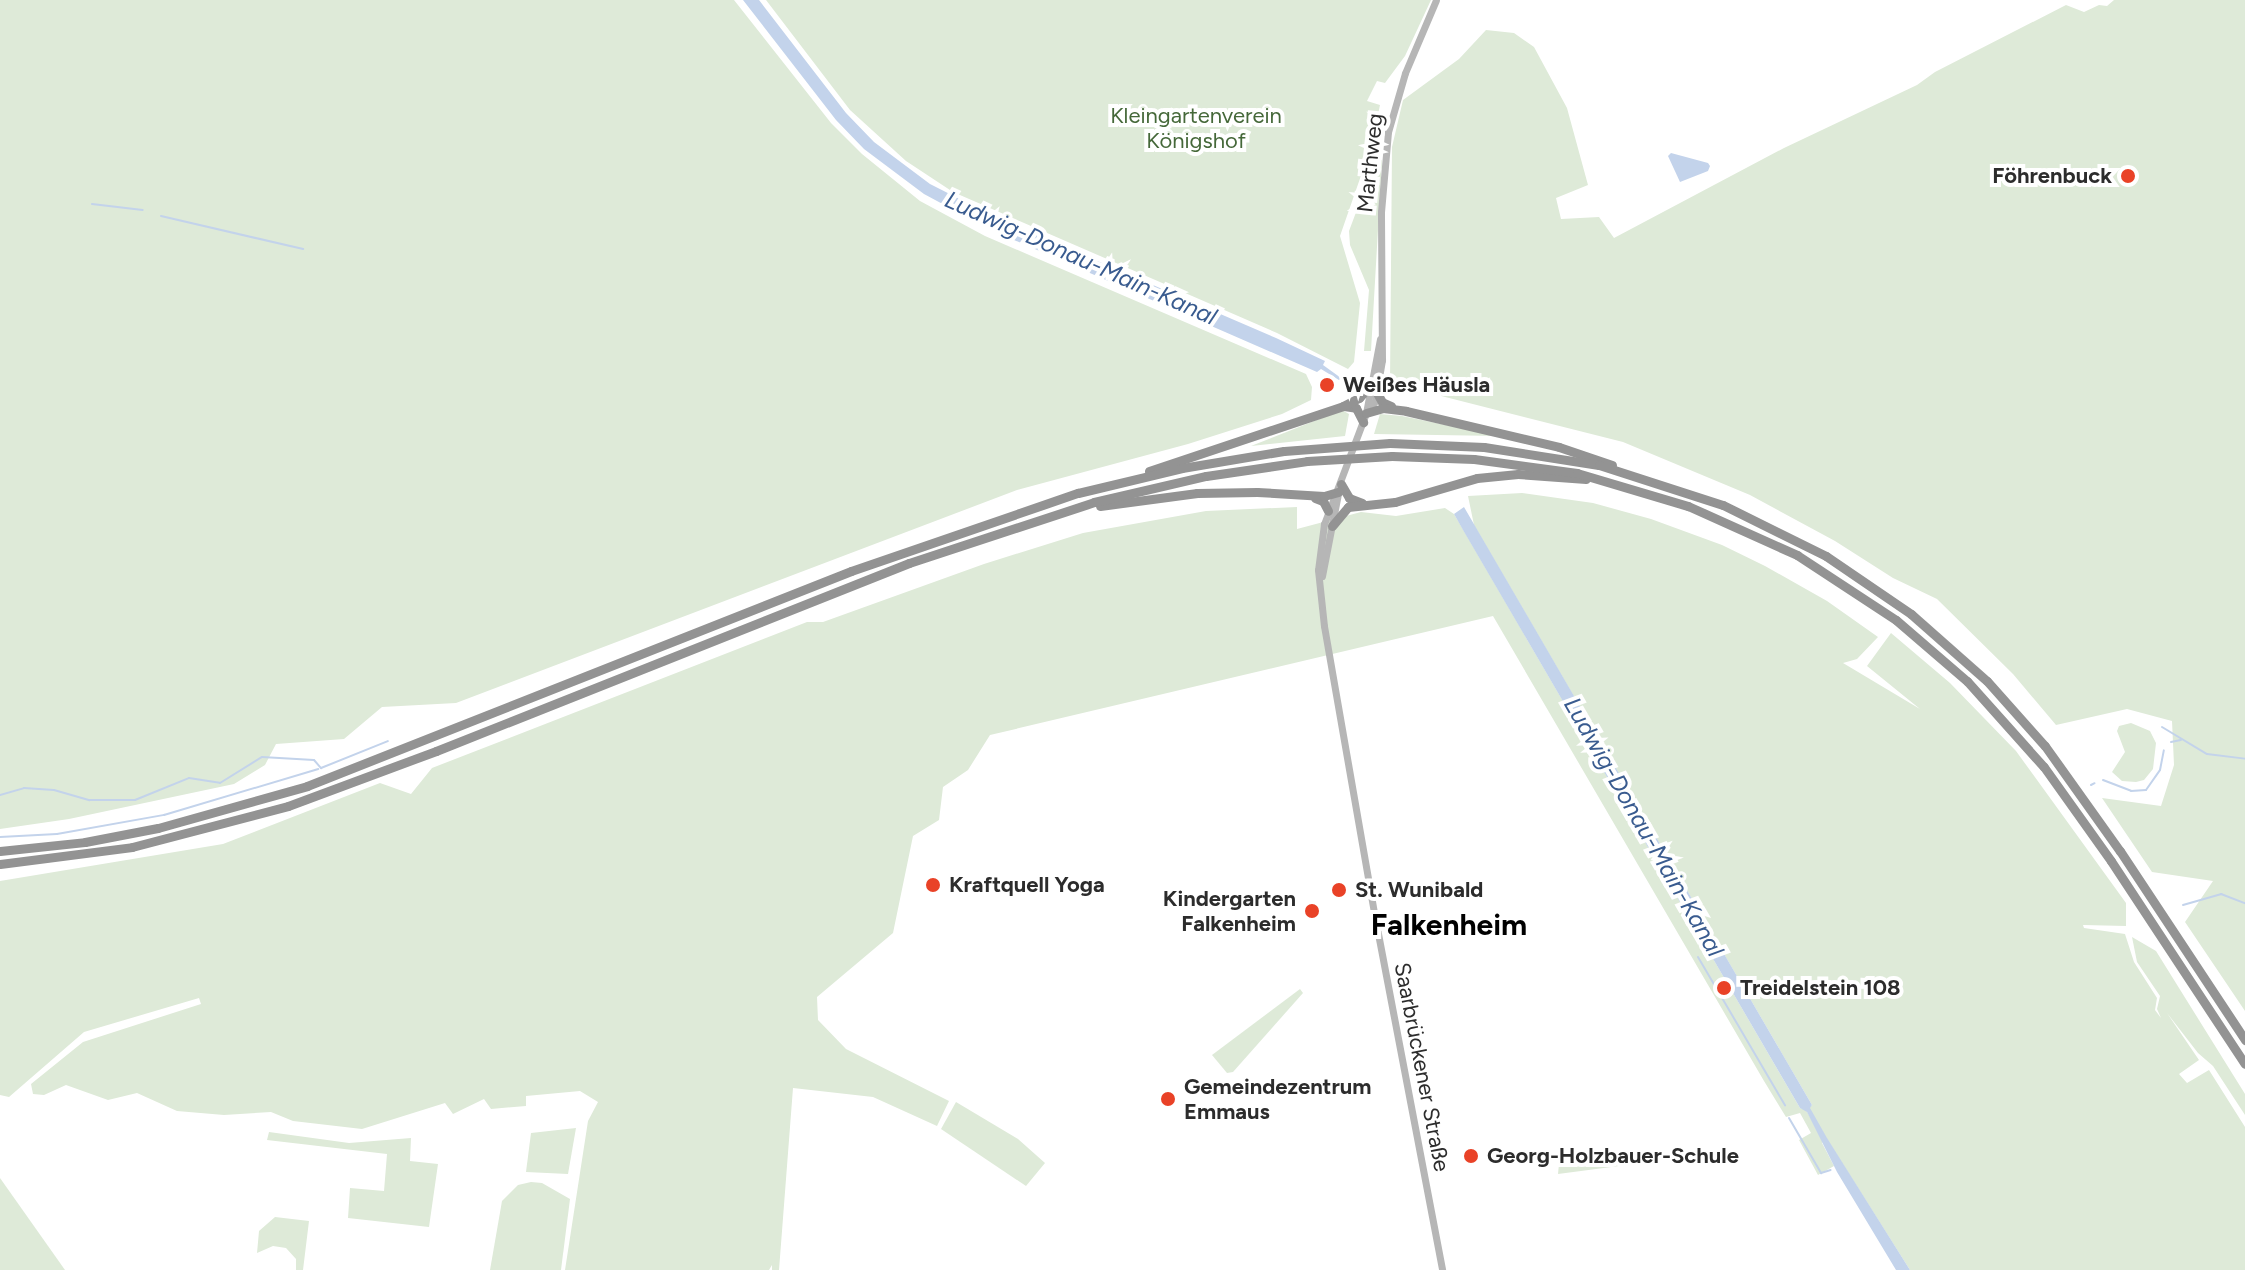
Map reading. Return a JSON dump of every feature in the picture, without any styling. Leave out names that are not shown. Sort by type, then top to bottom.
[{"type":"highway","points":[[1127,481],[1157,467],[1343,406],[1359,398],[1374,384],[1384,403],[1406,411]]},
{"type":"highway","points":[[1343,406],[1356,408],[1365,417],[1383,408],[1406,411],[1559,447],[1600,459],[1622,471]]},
{"type":"highway","points":[[0,851],[120,836],[280,795],[408,748],[851,571],[1004,516],[1127,481],[1269,453],[1390,443],[1513,450],[1622,471],[1723,505],[1803,542],[1875,587],[1966,661],[2016,712],[2071,780],[2245,1040]]},
{"type":"highway","points":[[0,864],[132,847],[288,806],[412,761],[909,563],[1073,508],[1220,473],[1346,458],[1474,459],[1597,478],[1708,513],[1797,555],[1879,607],[1947,662],[2007,723],[2062,791],[2245,1064]]},
{"type":"highway","points":[[1332,526],[1344,509],[1395,502],[1451,484],[1500,475],[1597,478]]},
{"type":"highway","points":[[1073,508],[1197,493],[1328,496],[1340,488],[1349,498],[1366,504]]},
{"type":"highway","points":[[1308,496],[1323,501],[1328,511]]},
{"type":"main road","name":"Marthweg","points":[[1340,488],[1365,417],[1377,369],[1386,146],[1399,89],[1436,0]]},
{"type":"main road","name":"Saarbrückener Straße","points":[[1340,488],[1328,511],[1319,552],[1320,587],[1376,923],[1442,1270]]},
{"type":"main road","name":"Saarbrückener Straße","points":[[1320,587],[1340,488]]},
{"type":"green space","points":[[0,0],[734,0],[831,123],[862,154],[920,201],[985,236],[1306,374],[1312,387],[1311,400],[1282,414],[1188,444],[1017,490],[456,703],[382,707],[344,739],[276,744],[265,765],[234,784],[69,819],[0,829]]},
{"type":"green space","name":"Kleingartenverein Königshof","points":[[766,0],[1431,0],[1405,56],[1385,83],[1377,81],[1367,101],[1380,105],[1372,144],[1340,236],[1360,303],[1354,362],[1348,369],[1277,333],[953,192],[906,161],[850,110]]},
{"type":"green space","points":[[2114,0],[2245,0],[2245,1011],[2185,922],[2213,881],[2152,872],[2102,798],[2161,806],[2174,765],[2172,721],[2127,709],[2056,725],[2013,674],[1937,599],[1893,578],[1835,541],[1750,495],[1623,442],[1390,383],[1392,147],[1403,100],[1459,59],[1486,30],[1514,33],[1534,47],[1567,108],[1588,185],[1556,198],[1561,219],[1599,217],[1614,238],[1784,148],[1917,85],[1935,72],[2066,5],[2084,12],[2099,5],[2107,6]]},
{"type":"green space","points":[[1379,159],[1382,160],[1371,351],[1364,351],[1369,290],[1350,245],[1349,231],[1358,207],[1372,204],[1374,196],[1366,192]]},
{"type":"green space","points":[[1342,410],[1349,414],[1345,436],[1251,446]]},
{"type":"green space","points":[[1380,414],[1402,416],[1499,436],[1374,434]]},
{"type":"green space","points":[[1522,493],[1593,503],[1651,519],[1722,545],[1765,566],[1827,601],[1878,637],[1857,659],[1843,663],[1920,709],[1867,666],[1891,633],[1950,683],[2016,751],[2126,903],[2126,926],[2083,925],[2084,928],[2125,934],[2134,962],[2157,998],[2155,1010],[2161,1018],[2157,1009],[2160,996],[2137,962],[2132,937],[2156,951],[2245,1094],[2245,1115],[2213,1066],[2198,1053],[2167,1013],[2199,1060],[2179,1074],[2187,1083],[2209,1070],[2245,1127],[2245,1270],[1910,1270],[1827,1139],[1809,1108],[1812,1105],[1474,525],[1468,496]]},
{"type":"green space","points":[[1297,507],[1297,529],[1361,512],[1396,516],[1445,508],[1454,514],[1800,1108],[1806,1110],[1834,1166],[1818,1175],[1799,1140],[1811,1133],[1800,1113],[1786,1117],[1493,616],[990,735],[968,770],[943,787],[939,820],[913,836],[893,933],[817,997],[818,1020],[846,1049],[949,1101],[937,1126],[873,1097],[793,1088],[779,1270],[772,1270],[772,1265],[769,1270],[565,1270],[588,1121],[598,1102],[580,1091],[526,1096],[526,1106],[491,1109],[484,1099],[453,1114],[445,1103],[362,1129],[293,1121],[271,1112],[224,1115],[177,1111],[137,1093],[108,1100],[66,1085],[44,1095],[33,1094],[31,1084],[83,1042],[201,1004],[199,998],[84,1032],[9,1097],[0,1095],[0,881],[223,844],[380,783],[411,794],[432,768],[807,622],[823,622],[984,564],[1083,533],[1206,511]]},
{"type":"green space","points":[[2131,723],[2150,731],[2156,743],[2153,769],[2144,780],[2136,782],[2122,781],[2112,772],[2125,752],[2117,731],[2119,726]]},
{"type":"green space","points":[[1300,989],[1303,993],[1233,1072],[1227,1073],[1212,1055]]},
{"type":"green space","points":[[956,1102],[1018,1139],[1045,1163],[1026,1186],[941,1129]]},
{"type":"green space","points":[[576,1128],[568,1174],[526,1172],[531,1133]]},
{"type":"green space","points":[[269,1132],[349,1143],[411,1138],[410,1161],[438,1164],[429,1227],[348,1218],[350,1188],[384,1191],[387,1154],[267,1140]]},
{"type":"green space","points":[[1611,1151],[1617,1154],[1619,1166],[1558,1174],[1559,1164]]},
{"type":"green space","points":[[0,1178],[65,1270],[0,1270]]},
{"type":"green space","points":[[542,1183],[570,1199],[561,1270],[490,1270],[502,1201],[518,1185]]},
{"type":"green space","points":[[275,1217],[309,1221],[303,1270],[296,1270],[296,1259],[286,1248],[273,1246],[257,1253],[259,1231]]},
{"type":"water","name":"Ludwig-Donau-Main-Kanal","points":[[743,0],[759,0],[846,113],[874,142],[930,184],[995,217],[1325,361],[1323,365],[1341,378],[1339,380],[1321,369],[1317,372],[989,229],[924,194],[864,149],[836,120]]},
{"type":"water","points":[[1671,153],[1708,163],[1708,171],[1680,182],[1668,156]]},
{"type":"water","name":"Ludwig-Donau-Main-Kanal","points":[[1464,507],[1812,1105],[1810,1108],[1827,1138],[1910,1270],[1896,1270],[1837,1172],[1807,1112],[1800,1108],[1454,514]]},
{"type":"waterway","points":[[92,204],[143,210]]},
{"type":"waterway","points":[[161,216],[303,249]]},
{"type":"waterway","points":[[2162,727],[2207,754],[2245,759]]},
{"type":"waterway","points":[[2171,742],[2181,740]]},
{"type":"waterway","points":[[0,795],[24,788],[54,790],[90,800],[135,800],[189,778],[220,783],[262,757],[314,760],[321,768],[388,741]]},
{"type":"waterway","points":[[2103,780],[2131,791],[2146,790],[2160,770],[2164,750]]},
{"type":"waterway","points":[[0,837],[57,834],[164,815],[318,769]]},
{"type":"waterway","points":[[2091,785],[2095,783]]},
{"type":"waterway","points":[[2183,905],[2221,894],[2245,903]]},
{"type":"waterway","name":"Ludwig-Donau-Main-Kanal","points":[[1698,957],[1785,1105]]},
{"type":"waterway","points":[[1789,1118],[1821,1173],[1831,1170]]},
{"type":"place","name":"Föhrenbuck","points":[[2128,176]]},
{"type":"place","name":"Weißes Häusla","points":[[1327,385]]},
{"type":"place","name":"Kraftquell Yoga","points":[[933,885]]},
{"type":"place","name":"St. Wunibald","points":[[1339,890]]},
{"type":"place","name":"Kindergarten Falkenheim","points":[[1312,911]]},
{"type":"place","name":"Treidelstein 108","points":[[1724,988]]},
{"type":"place","name":"Gemeindezentrum Emmaus","points":[[1168,1099]]},
{"type":"place","name":"Georg-Holzbauer-Schule","points":[[1471,1156]]},
{"type":"district","name":"Falkenheim","points":[[1449,925]]}]
